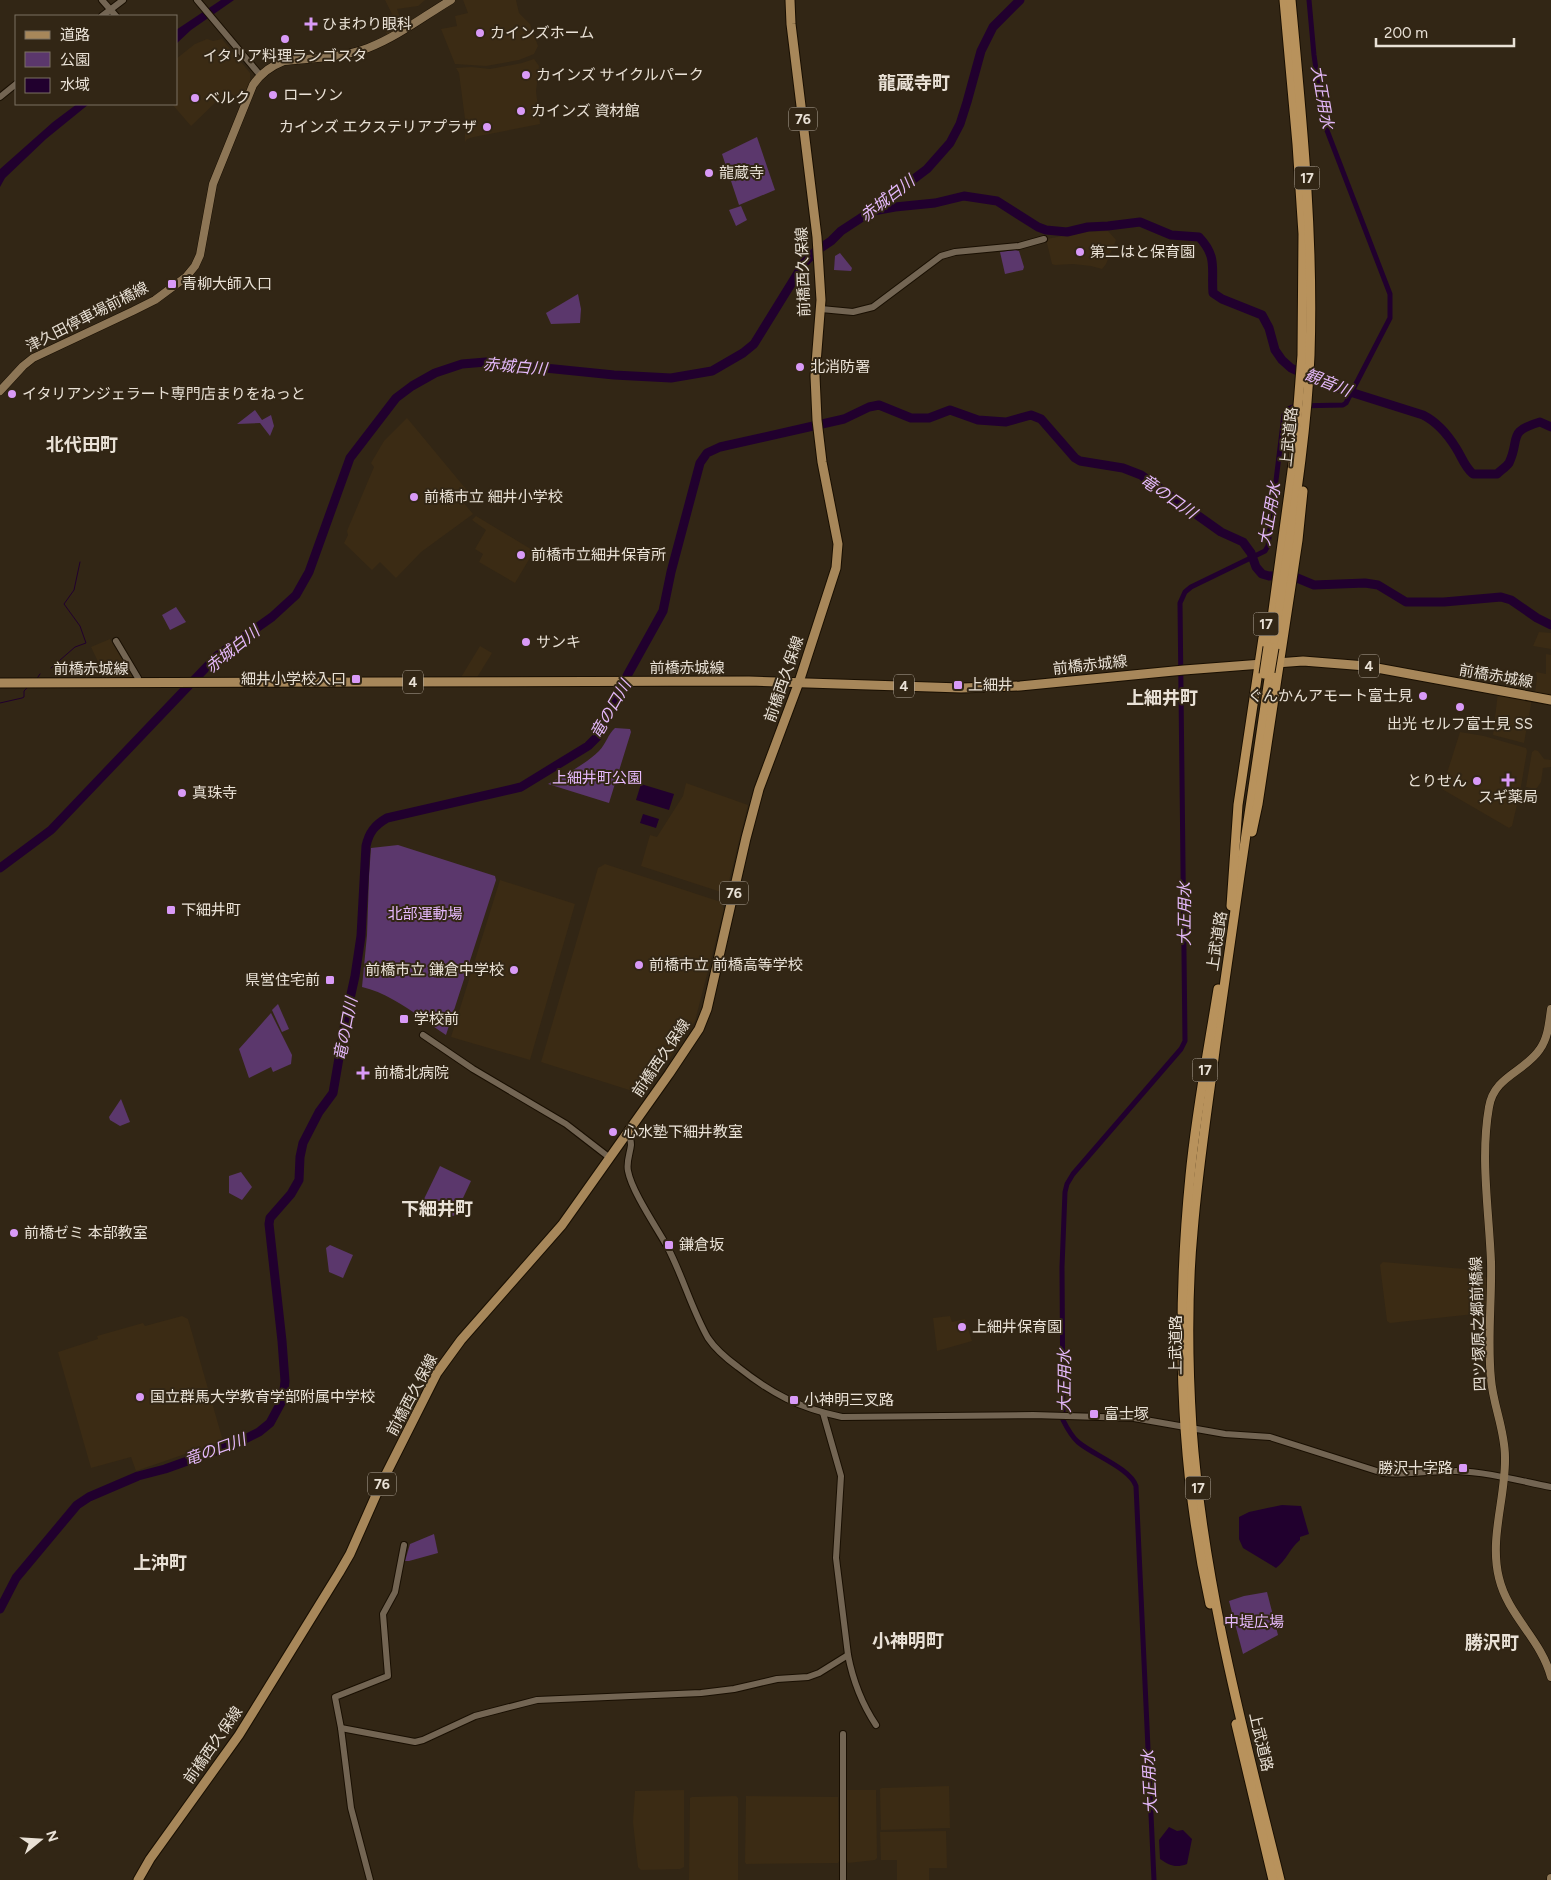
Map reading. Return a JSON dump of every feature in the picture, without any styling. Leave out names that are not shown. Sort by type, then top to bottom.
[{"type":"highway","name":"上武道路","points":[[1284,0],[1303,234],[1306,355]]},
{"type":"highway","name":"上武道路","points":[[1273,1880],[1202,1569],[1194,1515],[1182,1339],[1190,1175],[1234,907],[1271,647],[1279,564],[1298,453],[1304,382],[1311,279],[1300,88],[1291,0]]},
{"type":"highway","name":"17","points":[[1234,907],[1238,805],[1259,664],[1277,580],[1298,453]]},
{"type":"highway","name":"17","points":[[1234,907],[1258,804],[1302,511],[1304,471],[1298,453]]},
{"type":"highway","name":"上武道路","points":[[1188,1427],[1214,1595],[1239,1712],[1280,1880]]},
{"type":"main road","points":[[260,75],[284,61],[328,56],[366,48],[386,40],[451,0]]},
{"type":"main road","name":"前橋西久保線","points":[[138,1880],[150,1859],[239,1735],[339,1574],[418,1408],[437,1373],[461,1340],[562,1225],[629,1128],[648,1104],[698,1029],[707,1009],[757,797],[799,682],[836,568],[838,554],[837,536],[822,462],[818,425],[815,376],[821,310],[819,265],[792,33],[790,0]]},
{"type":"main road","name":"津久田停車場前橋線","points":[[0,391],[33,358],[155,300],[186,276],[195,266],[200,255],[213,184],[253,85],[260,75]]},
{"type":"main road","name":"前橋赤城線","points":[[0,683],[624,681],[799,682],[961,688],[1020,686],[1181,670],[1303,661],[1351,663],[1551,700]]},
{"type":"main road","name":"四ツ塚原之郷前橋線","points":[[1551,1009],[1546,1038],[1539,1051],[1529,1061],[1503,1079],[1490,1100],[1485,1171],[1491,1264],[1491,1376],[1504,1441],[1504,1478],[1496,1556],[1498,1576],[1506,1601],[1536,1643],[1547,1664],[1551,1677]]},
{"type":"street","points":[[102,0],[115,15]]},
{"type":"street","points":[[103,15],[123,0]]},
{"type":"street","points":[[197,0],[260,75]]},
{"type":"street","points":[[0,96],[15,85]]},
{"type":"street","points":[[821,310],[853,312],[873,307],[941,256],[955,252],[1020,246],[1044,239]]},
{"type":"street","points":[[116,641],[138,678],[139,683]]},
{"type":"street","points":[[422,1035],[473,1069],[566,1124],[610,1158]]},
{"type":"street","points":[[629,1128],[631,1145],[627,1162],[628,1172],[668,1249],[712,1344],[723,1356],[768,1390],[792,1402],[823,1413],[860,1417],[1062,1415],[1134,1418],[1224,1434],[1270,1436],[1383,1473],[1402,1474],[1454,1471],[1484,1473],[1551,1487]]},
{"type":"street","points":[[823,1413],[841,1476],[836,1558],[848,1655],[862,1700],[876,1725]]},
{"type":"street","points":[[370,1880],[351,1808],[341,1728],[335,1697],[388,1676],[383,1614],[395,1592],[404,1545]]},
{"type":"street","points":[[341,1728],[416,1742],[475,1716],[537,1700],[616,1698],[724,1691],[777,1679],[819,1673],[848,1655]]},
{"type":"street","points":[[842,1880],[843,1734]]},
{"type":"shaded area","points":[[385,0],[425,0],[418,6],[397,9],[403,26],[387,35],[381,19],[392,14]]},
{"type":"shaded area","name":"カインズホーム","points":[[463,0],[516,0],[519,13],[530,24],[538,46],[534,54],[519,60],[486,66],[455,64],[441,29],[457,26],[455,16],[468,13]]},
{"type":"shaded area","points":[[207,39],[213,41],[222,39],[250,73],[250,85],[244,102],[225,90],[220,98],[191,126],[173,105],[178,105],[178,57],[195,44]]},
{"type":"shaded area","points":[[534,59],[539,66],[536,91],[540,124],[474,137],[467,139],[465,142],[465,119],[459,73],[456,68],[490,69]]},
{"type":"shaded area","name":"第二はと保育園","points":[[1108,231],[1116,240],[1102,269],[1073,264],[1052,264],[1046,239],[1086,232]]},
{"type":"shaded area","name":"前橋市立 細井小学校","points":[[407,418],[470,494],[462,501],[473,514],[421,552],[396,578],[380,562],[372,570],[344,543],[348,535],[347,531],[374,467],[371,463],[384,441]]},
{"type":"shaded area","points":[[476,516],[534,551],[515,583],[479,562],[483,554],[475,549],[486,530],[472,520]]},
{"type":"shaded area","points":[[1539,632],[1551,633],[1551,649],[1533,646]]},
{"type":"shaded area","points":[[110,639],[132,679],[107,680],[91,647]]},
{"type":"shaded area","points":[[480,646],[492,653],[476,679],[460,679]]},
{"type":"shaded area","points":[[1546,654],[1551,655],[1551,696],[1535,692],[1536,672],[1546,674]]},
{"type":"shaded area","points":[[1498,692],[1532,699],[1524,743],[1493,735]]},
{"type":"shaded area","points":[[1460,732],[1484,736],[1526,748],[1520,792],[1512,826],[1509,828],[1442,789]]},
{"type":"shaded area","points":[[1535,750],[1544,759],[1551,760],[1551,767],[1543,768],[1541,782],[1536,789],[1526,787],[1532,752]]},
{"type":"shaded area","points":[[686,783],[748,805],[727,889],[721,892],[641,866],[650,835],[657,837],[683,796]]},
{"type":"shaded area","name":"前橋市立 前橋高等学校","points":[[605,864],[721,902],[724,909],[695,1021],[645,1095],[541,1062],[598,868]]},
{"type":"shaded area","name":"前橋市立 鎌倉中学校","points":[[500,880],[575,904],[530,1060],[451,1037]]},
{"type":"shaded area","points":[[1383,1262],[1464,1269],[1488,1278],[1487,1311],[1484,1313],[1390,1323],[1387,1321],[1380,1265]]},
{"type":"shaded area","name":"国立群馬大学教育学部附属中学校","points":[[182,1316],[188,1319],[223,1441],[136,1471],[131,1457],[91,1468],[58,1352],[98,1339],[97,1336],[143,1323],[145,1326]]},
{"type":"shaded area","points":[[950,1316],[952,1322],[965,1319],[972,1341],[937,1351],[933,1318]]},
{"type":"shaded area","points":[[949,1786],[950,1828],[881,1830],[880,1789]]},
{"type":"shaded area","points":[[684,1790],[684,1867],[680,1869],[641,1870],[638,1867],[633,1822],[635,1791]]},
{"type":"shaded area","points":[[846,1790],[876,1790],[877,1858],[875,1860],[848,1863],[847,1861]]},
{"type":"shaded area","points":[[736,1796],[738,1798],[738,1880],[689,1880],[690,1798]]},
{"type":"shaded area","points":[[746,1796],[838,1797],[838,1863],[746,1864]]},
{"type":"shaded area","points":[[946,1831],[947,1868],[929,1868],[929,1880],[897,1880],[897,1860],[881,1860],[880,1832]]},
{"type":"green space","points":[[757,137],[775,190],[739,205],[722,154]]},
{"type":"green space","points":[[741,206],[747,220],[736,226],[729,210]]},
{"type":"green space","points":[[1019,251],[1024,267],[1023,270],[1005,274],[1000,252]]},
{"type":"green space","points":[[840,253],[852,268],[851,271],[834,270],[835,256]]},
{"type":"green space","points":[[578,294],[581,309],[580,323],[551,324],[546,313]]},
{"type":"green space","points":[[255,410],[262,420],[271,415],[274,426],[270,436],[260,423],[237,424]]},
{"type":"green space","points":[[176,607],[186,622],[170,630],[162,615]]},
{"type":"green space","name":"上細井町公園","points":[[615,728],[630,729],[631,732],[609,803],[548,784],[588,761],[601,748]]},
{"type":"green space","name":"北部運動場","points":[[398,845],[495,876],[496,880],[446,1035],[385,995],[362,987],[367,935],[371,848]]},
{"type":"green space","points":[[278,1004],[289,1029],[282,1032],[272,1010]]},
{"type":"green space","points":[[271,1013],[292,1055],[291,1064],[273,1072],[271,1067],[249,1078],[239,1049]]},
{"type":"green space","points":[[121,1099],[130,1122],[120,1126],[110,1120],[109,1117]]},
{"type":"green space","points":[[440,1166],[471,1181],[453,1216],[424,1202]]},
{"type":"green space","points":[[241,1172],[252,1187],[242,1200],[229,1193],[229,1176]]},
{"type":"green space","points":[[330,1245],[353,1255],[343,1278],[329,1272],[326,1248]]},
{"type":"green space","points":[[434,1534],[438,1553],[405,1561],[410,1544]]},
{"type":"green space","name":"中堤広場","points":[[1267,1592],[1278,1635],[1243,1654],[1229,1601]]},
{"type":"water","points":[[221,0],[234,0],[191,30],[178,42],[178,29]]},
{"type":"water","points":[[76,105],[88,105],[46,139],[5,178],[0,187],[0,169],[53,122]]},
{"type":"water","points":[[641,784],[674,794],[669,810],[636,800]]},
{"type":"water","points":[[643,814],[659,819],[656,828],[640,823]]},
{"type":"water","points":[[1282,1505],[1301,1506],[1309,1534],[1300,1537],[1300,1540],[1283,1562],[1276,1568],[1243,1548],[1239,1539],[1239,1517],[1249,1512]]},
{"type":"water","points":[[1169,1827],[1177,1831],[1183,1830],[1192,1839],[1187,1864],[1173,1866],[1160,1859],[1159,1840]]},
{"type":"waterway","name":"赤城白川","points":[[0,868],[51,830],[217,656],[272,617],[296,595],[309,572],[350,458],[396,398],[435,373],[462,364],[486,362],[614,375],[671,378],[712,371],[743,353],[754,344],[804,263],[841,231],[870,212],[927,169],[950,143],[960,124],[981,51],[993,27],[1020,0]]},
{"type":"waterway","name":"大正用水","points":[[1154,1880],[1136,1486],[1127,1473],[1078,1442],[1071,1435],[1063,1420],[1062,1267],[1065,1192],[1073,1174],[1181,1049],[1185,1041],[1180,603],[1185,592],[1191,587],[1265,551],[1268,546],[1284,415],[1288,409],[1295,406],[1343,405],[1346,403],[1390,318],[1390,294],[1323,120],[1309,0]]},
{"type":"waterway","name":"観音川","points":[[873,211],[935,203],[964,196],[997,201],[1046,230],[1067,232],[1088,227],[1140,222],[1171,235],[1199,237],[1205,244],[1211,257],[1213,293],[1222,299],[1262,315],[1269,328],[1275,350],[1291,368],[1325,384],[1423,415],[1446,434],[1467,468],[1473,474],[1497,474],[1506,466],[1509,463],[1516,437],[1522,429],[1540,422],[1551,427]]},
{"type":"waterway","name":"竜の口川","points":[[0,1609],[16,1578],[77,1505],[89,1497],[138,1476],[165,1469],[235,1444],[259,1432],[270,1423],[283,1399],[285,1381],[269,1224],[270,1218],[291,1194],[299,1180],[303,1143],[319,1112],[333,1093],[361,936],[366,846],[369,837],[376,826],[387,818],[521,787],[588,746],[597,737],[628,674],[663,611],[671,572],[700,463],[707,453],[720,447],[844,419],[869,407],[879,405],[911,418],[929,418],[950,410],[978,420],[1006,422],[1031,415],[1041,419],[1075,458],[1080,461],[1123,468],[1141,475],[1221,532],[1243,542],[1251,553],[1256,567],[1262,574],[1269,576],[1290,575],[1314,585],[1365,583],[1378,585],[1406,602],[1444,602],[1501,597],[1511,600],[1551,625]]},
{"type":"waterway","points":[[51,668],[75,647],[86,643],[80,626],[64,604],[74,590],[80,562]]},
{"type":"waterway","points":[[36,680],[40,674]]},
{"type":"waterway","points":[[0,703],[24,697],[24,691],[28,687]]},
{"type":"place","name":"ひまわり眼科","points":[[311,24]]},
{"type":"place","name":"カインズホーム","points":[[480,33]]},
{"type":"place","name":"イタリア料理ランゴスタ","points":[[285,39]]},
{"type":"place","name":"カインズ サイクルパーク","points":[[526,75]]},
{"type":"place","name":"ローソン","points":[[273,95]]},
{"type":"place","name":"ベルク","points":[[195,98]]},
{"type":"place","name":"カインズ 資材館","points":[[521,111]]},
{"type":"place","name":"カインズ エクステリアプラザ","points":[[487,127]]},
{"type":"place","name":"龍蔵寺","points":[[709,173]]},
{"type":"place","name":"第二はと保育園","points":[[1080,252]]},
{"type":"place","name":"青柳大師入口","points":[[172,284]]},
{"type":"place","name":"北消防署","points":[[800,367]]},
{"type":"place","name":"イタリアンジェラート専門店まりをねっと","points":[[12,394]]},
{"type":"place","name":"前橋市立 細井小学校","points":[[414,497]]},
{"type":"place","name":"前橋市立細井保育所","points":[[521,555]]},
{"type":"place","name":"サンキ","points":[[526,642]]},
{"type":"place","name":"細井小学校入口","points":[[356,679]]},
{"type":"place","name":"上細井","points":[[958,685]]},
{"type":"place","name":"ぐんかんアモート富士見","points":[[1423,696]]},
{"type":"place","name":"出光 セルフ富士見 SS","points":[[1460,707]]},
{"type":"place","name":"スギ薬局","points":[[1508,780]]},
{"type":"place","name":"とりせん","points":[[1477,781]]},
{"type":"place","name":"真珠寺","points":[[182,793]]},
{"type":"place","name":"下細井町","points":[[171,910]]},
{"type":"place","name":"前橋市立 前橋高等学校","points":[[639,965]]},
{"type":"place","name":"前橋市立 鎌倉中学校","points":[[514,970]]},
{"type":"place","name":"県営住宅前","points":[[330,980]]},
{"type":"place","name":"学校前","points":[[404,1019]]},
{"type":"place","name":"前橋北病院","points":[[363,1073]]},
{"type":"place","name":"心水塾下細井教室","points":[[613,1132]]},
{"type":"place","name":"前橋ゼミ 本部教室","points":[[14,1233]]},
{"type":"place","name":"鎌倉坂","points":[[669,1245]]},
{"type":"place","name":"上細井保育園","points":[[962,1327]]},
{"type":"place","name":"国立群馬大学教育学部附属中学校","points":[[140,1397]]},
{"type":"place","name":"小神明三叉路","points":[[794,1400]]},
{"type":"place","name":"富士塚","points":[[1094,1414]]},
{"type":"place","name":"勝沢十字路","points":[[1463,1468]]},
{"type":"district","name":"龍蔵寺町","points":[[914,83]]},
{"type":"district","name":"北代田町","points":[[82,445]]},
{"type":"district","name":"上細井町","points":[[1162,698]]},
{"type":"district","name":"下細井町","points":[[437,1209]]},
{"type":"district","name":"上沖町","points":[[160,1563]]},
{"type":"district","name":"小神明町","points":[[908,1641]]},
{"type":"district","name":"勝沢町","points":[[1492,1643]]}]
